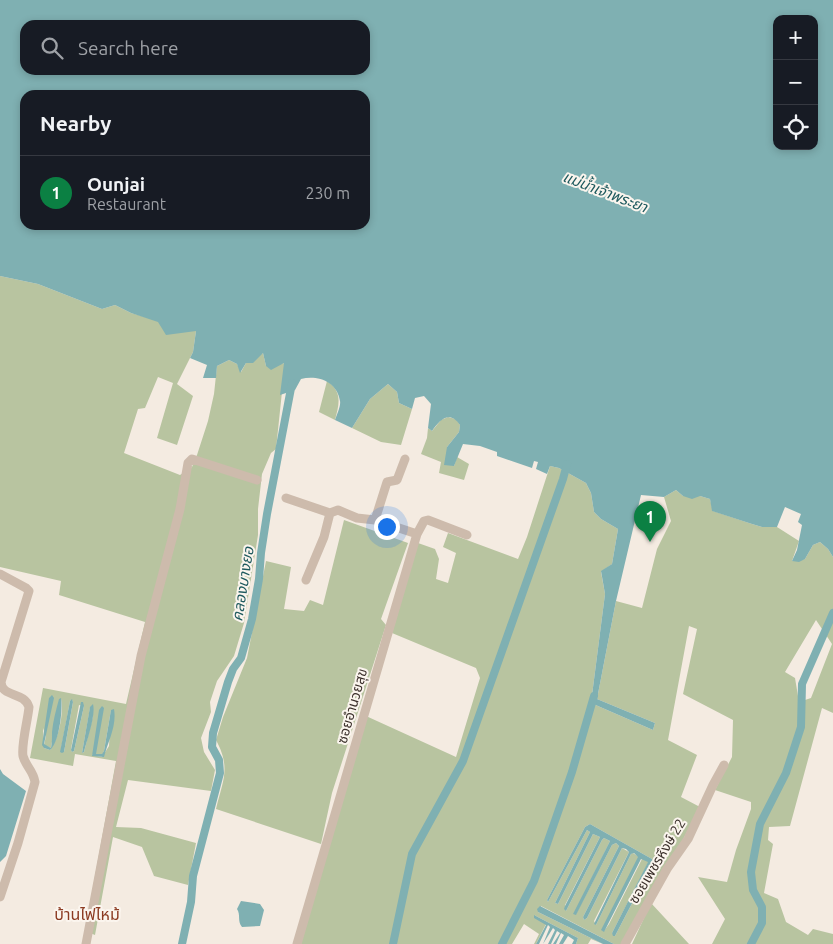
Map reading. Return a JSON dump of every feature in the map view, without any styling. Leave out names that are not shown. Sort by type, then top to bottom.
[{"type":"street","points":[[86,944],[141,656],[180,509],[188,463],[192,459],[258,480]]},
{"type":"street","points":[[375,520],[387,482],[397,480],[405,460]]},
{"type":"street","points":[[286,498],[330,513],[338,510],[357,518],[375,520],[417,534],[424,522],[428,520],[467,535]]},
{"type":"street","points":[[306,580],[324,537],[330,513]]},
{"type":"street","name":"ซอยอำนวยสุข","points":[[297,944],[417,534]]},
{"type":"street","points":[[0,574],[29,591],[1,687],[27,701],[29,707],[23,754],[26,765],[34,774],[35,782],[0,897]]},
{"type":"street","name":"ซอยเพชรหึงษ์ 22","points":[[626,944],[667,868],[688,839],[724,765]]},
{"type":"green space","points":[[0,276],[38,284],[102,309],[115,305],[131,313],[196,331],[193,352],[177,384],[193,396],[177,445],[157,438],[173,383],[158,377],[145,408],[138,409],[124,453],[180,475],[192,467],[197,455],[208,421],[214,394],[217,366],[229,360],[237,364],[241,372],[246,363],[263,353],[266,366],[285,363],[276,449],[271,453],[262,474],[258,509],[258,535],[244,623],[234,656],[217,681],[210,702],[211,712],[201,738],[204,752],[215,770],[211,791],[128,780],[116,827],[141,828],[196,843],[188,885],[154,876],[142,847],[113,837],[95,935],[85,931],[116,761],[75,754],[73,766],[30,758],[43,688],[126,704],[145,622],[59,595],[61,581],[0,567]],"holes":[[[61,699],[60,725],[56,739],[50,750],[44,748],[43,728],[46,736],[44,745],[51,748],[57,709]],[[72,700],[73,702],[64,752],[61,749],[70,701]],[[79,705],[84,706],[74,751],[72,752]],[[90,708],[93,716],[84,752],[82,753]],[[111,710],[109,746],[102,757],[92,755],[96,752],[96,754],[102,755],[104,751]]]},
{"type":"green space","points":[[327,381],[336,389],[338,394],[335,420],[319,412]]},
{"type":"green space","points":[[388,384],[397,392],[399,403],[412,409],[401,445],[381,442],[352,428],[370,399]]},
{"type":"green space","points":[[448,417],[456,419],[460,425],[459,432],[447,447],[454,466],[457,457],[469,464],[464,480],[439,473],[441,462],[421,454],[427,438],[428,428],[432,431],[441,420]]},
{"type":"green space","points":[[550,466],[559,468],[586,483],[591,493],[594,512],[601,519],[618,529],[612,564],[601,572],[605,594],[591,703],[653,730],[655,723],[597,699],[616,601],[642,608],[657,549],[671,521],[664,497],[676,490],[683,496],[700,496],[710,499],[713,511],[762,527],[777,527],[799,541],[792,561],[805,559],[813,545],[820,542],[828,549],[833,557],[833,713],[822,708],[790,826],[769,827],[768,840],[773,844],[764,893],[778,899],[786,922],[808,935],[813,929],[833,934],[833,944],[712,944],[725,919],[698,877],[727,882],[751,809],[751,802],[715,790],[732,757],[733,720],[683,694],[697,629],[689,626],[668,740],[697,755],[681,797],[700,807],[623,944],[614,944],[541,906],[538,912],[603,944],[591,939],[588,944],[576,944],[578,938],[534,915],[546,924],[536,944],[534,944],[539,934],[524,924],[512,944],[301,944],[366,716],[456,757],[480,678],[476,668],[392,633],[418,543],[435,549],[439,559],[436,579],[448,583],[456,553],[443,547],[448,533],[518,559]],"holes":[[[816,620],[832,644],[811,698],[799,702],[795,678],[785,672]],[[590,824],[652,859],[653,863],[615,936],[612,933],[649,861],[642,859],[609,924],[604,931],[602,930],[639,857],[633,853],[631,854],[596,925],[594,921],[629,852],[622,848],[587,918],[584,920],[583,917],[619,846],[616,843],[612,845],[576,914],[574,914],[610,841],[604,838],[566,911],[565,905],[600,837],[593,834],[558,904],[555,903],[590,832],[587,830],[548,902],[547,900],[585,827]]]},
{"type":"green space","points":[[344,520],[408,543],[381,619],[386,625],[332,793],[321,844],[216,809],[223,782],[224,766],[221,750],[216,740],[223,717],[247,658],[266,561],[291,567],[284,609],[304,611],[310,600],[323,605]]},
{"type":"green space","points":[[651,903],[689,944],[632,944]]},
{"type":"water","name":"แม่น้ำเจ้าพระยา","points":[[0,0],[833,0],[833,557],[820,542],[813,545],[805,559],[799,562],[792,561],[797,550],[802,525],[798,522],[801,514],[785,507],[777,527],[762,527],[712,511],[710,499],[700,496],[692,499],[683,496],[676,490],[664,497],[641,495],[616,601],[597,699],[655,723],[653,730],[591,703],[605,594],[601,571],[612,564],[618,529],[601,519],[594,512],[591,493],[586,483],[559,468],[550,466],[547,474],[536,469],[538,462],[534,461],[532,468],[497,456],[497,452],[480,446],[463,444],[454,466],[444,465],[447,447],[459,432],[460,425],[456,420],[449,417],[438,423],[432,431],[428,428],[431,404],[424,396],[415,398],[412,409],[399,403],[397,392],[388,384],[370,399],[352,428],[335,420],[340,401],[335,389],[325,381],[313,378],[301,379],[295,390],[280,395],[284,363],[271,370],[266,366],[263,353],[253,363],[246,363],[240,373],[237,364],[229,360],[217,366],[216,378],[203,378],[207,365],[190,358],[193,352],[196,331],[166,335],[158,322],[131,313],[115,305],[102,309],[38,284],[0,276]]},
{"type":"water","points":[[52,695],[54,698],[44,744],[51,748],[54,720],[59,699],[61,698],[61,710],[58,734],[56,741],[50,750],[42,745],[49,698]]},
{"type":"water","points":[[72,699],[64,752],[62,753],[60,752],[70,701]]},
{"type":"water","points":[[81,702],[83,702],[84,706],[74,751],[72,752],[71,750]]},
{"type":"water","points":[[93,704],[91,728],[84,752],[82,753],[90,707]]},
{"type":"water","points":[[102,706],[104,708],[96,754],[102,754],[104,751],[111,710],[114,709],[115,715],[104,757],[92,756],[99,710]]},
{"type":"water","points":[[0,769],[3,774],[26,791],[6,856],[0,862]]},
{"type":"water","points":[[590,824],[652,859],[653,863],[615,936],[612,933],[648,862],[641,859],[604,932],[601,930],[638,857],[634,853],[631,854],[596,925],[594,924],[629,852],[626,849],[622,848],[587,918],[584,920],[583,917],[619,846],[616,843],[612,845],[576,915],[573,914],[610,841],[604,838],[602,840],[566,911],[564,909],[565,906],[600,837],[593,834],[558,904],[555,903],[590,832],[587,830],[548,902],[547,900],[585,827]]},
{"type":"water","points":[[241,901],[260,904],[264,910],[260,926],[242,927],[237,909]]},
{"type":"water","points":[[540,906],[614,944],[603,944],[538,912],[537,909]]},
{"type":"water","points":[[534,915],[578,938],[576,944],[572,944],[574,940],[568,936],[563,944],[559,944],[564,935],[561,933],[556,944],[553,944],[560,933],[557,931],[551,944],[548,944],[555,930],[553,928],[543,944],[550,927],[548,925],[539,944],[536,944],[546,925],[534,918]]},
{"type":"waterway","name":"คลองบางยอ","points":[[182,944],[191,902],[193,876],[220,773],[219,760],[212,747],[213,733],[228,682],[233,669],[241,658],[252,619],[267,514],[292,383]]},
{"type":"waterway","points":[[393,944],[412,854],[463,761],[567,464]]},
{"type":"waterway","points":[[751,944],[762,923],[762,907],[753,890],[751,872],[760,824],[786,773],[801,727],[802,684],[833,613]]},
{"type":"waterway","points":[[502,944],[534,881],[572,772],[594,696]]},
{"type":"place","name":"Ounjai","points":[[650,542]]},
{"type":"district","name":"บ้านไฟไหม้","points":[[87,914]]}]
